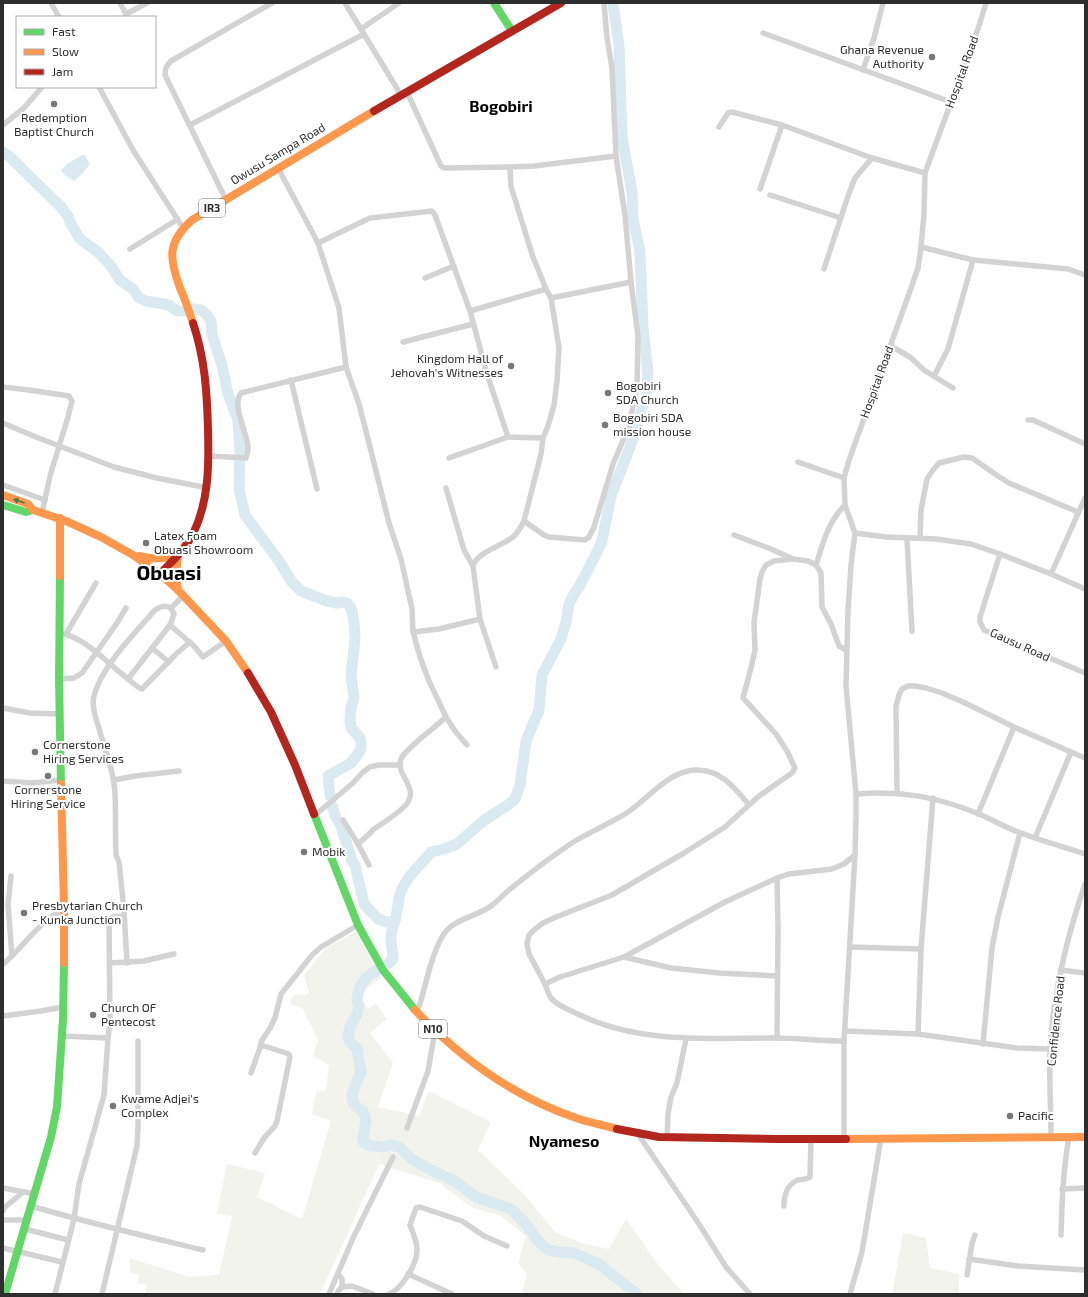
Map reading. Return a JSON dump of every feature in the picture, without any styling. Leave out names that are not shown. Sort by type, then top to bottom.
[{"type":"main road","points":[[494,3],[512,32]]},
{"type":"main road","name":"Owusu Sampa Road","points":[[160,574],[179,554],[192,536],[200,520],[208,488],[209,456],[204,364],[198,339],[173,268],[172,256],[176,237],[192,220],[404,93],[561,3]]},
{"type":"main road","name":"N10","points":[[3,495],[28,504],[34,510],[60,518],[101,537],[133,555],[160,574],[181,593],[226,641],[243,664],[272,712],[295,765],[358,925],[388,976],[435,1030],[463,1054],[512,1089],[537,1102],[579,1119],[605,1127],[667,1138],[844,1139],[1085,1137]]},
{"type":"main road","name":"N10","points":[[3,504],[26,512],[34,510]]},
{"type":"main road","points":[[5,1294],[54,1126],[57,1107],[62,1036],[64,911],[59,679],[63,633],[60,518]]},
{"type":"main road","points":[[133,555],[160,560],[179,554],[176,573],[181,593]]},
{"type":"street","points":[[51,3],[58,16]]},
{"type":"street","points":[[120,3],[126,15],[147,3]]},
{"type":"street","points":[[226,200],[165,76],[165,71],[167,65],[171,61],[265,5],[272,3]]},
{"type":"street","points":[[345,3],[404,93],[441,166],[444,168],[534,166],[616,156]]},
{"type":"street","points":[[190,125],[363,31],[399,3]]},
{"type":"street","points":[[524,521],[549,537],[585,540],[589,537],[594,527],[613,464],[629,426],[637,386],[638,336],[625,215],[616,156],[612,68],[607,38],[604,3]]},
{"type":"street","points":[[864,70],[883,3]]},
{"type":"street","name":"Hospital Road","points":[[856,533],[845,505],[844,478],[849,460],[918,268],[924,214],[925,173],[986,3]]},
{"type":"street","points":[[763,33],[951,102]]},
{"type":"street","points":[[3,125],[24,108],[41,88]]},
{"type":"street","points":[[100,88],[133,150],[183,228]]},
{"type":"street","points":[[719,127],[728,113],[732,112],[782,125],[872,158],[925,173]]},
{"type":"street","points":[[760,189],[782,125]]},
{"type":"street","points":[[824,269],[855,178],[872,158]]},
{"type":"street","points":[[473,566],[475,561],[480,556],[504,544],[514,536],[524,521],[544,438],[554,405],[558,367],[559,348],[551,298],[533,257],[514,196],[510,167]]},
{"type":"street","points":[[278,168],[318,243],[339,308],[346,367],[359,404],[389,523],[408,585],[412,609],[413,632],[429,681],[446,717],[467,745]]},
{"type":"street","points":[[770,195],[841,218]]},
{"type":"street","points":[[318,243],[370,218],[432,212],[435,215],[470,311],[487,374],[508,437]]},
{"type":"street","points":[[130,249],[178,219]]},
{"type":"street","points":[[921,247],[973,260],[1068,269],[1085,275]]},
{"type":"street","points":[[934,376],[948,349],[973,260]]},
{"type":"street","points":[[425,278],[454,266]]},
{"type":"street","points":[[551,298],[631,282]]},
{"type":"street","points":[[470,311],[546,289]]},
{"type":"street","points":[[404,342],[473,324]]},
{"type":"street","points":[[890,346],[910,357],[924,370],[954,388]]},
{"type":"street","points":[[209,456],[246,458],[248,448],[240,420],[238,397],[241,393],[346,367]]},
{"type":"street","points":[[291,380],[317,489]]},
{"type":"street","points":[[3,387],[69,396],[72,401],[42,513]]},
{"type":"street","points":[[1028,420],[1033,420],[1085,444]]},
{"type":"street","points":[[3,423],[114,467],[157,478],[208,488]]},
{"type":"street","points":[[449,458],[508,437],[544,438]]},
{"type":"street","points":[[920,538],[921,510],[927,479],[939,462],[964,457],[972,458],[1009,483],[1081,512]]},
{"type":"street","points":[[798,462],[844,478]]},
{"type":"street","points":[[3,485],[45,500]]},
{"type":"street","points":[[446,488],[464,550],[473,566],[480,619],[496,667]]},
{"type":"street","points":[[1051,574],[1081,512],[1085,498]]},
{"type":"street","points":[[816,565],[829,526],[834,517],[845,505]]},
{"type":"street","points":[[844,1139],[844,1041],[855,855],[856,794],[846,686],[846,650],[851,565],[856,533],[907,539],[936,539],[971,544],[1051,574],[1085,589]]},
{"type":"street","points":[[734,535],[793,559]]},
{"type":"street","points":[[907,539],[912,631]]},
{"type":"street","name":"Gausu Road","points":[[1000,554],[980,616],[984,630],[1085,673]]},
{"type":"street","points":[[844,1041],[776,1038],[686,1039],[634,1033],[606,1026],[557,1004],[551,998],[540,972],[529,954],[526,944],[529,935],[543,923],[556,916],[612,895],[725,827],[759,796],[792,773],[795,768],[787,751],[776,734],[742,698],[755,650],[754,623],[756,597],[762,572],[766,565],[774,561],[793,559],[808,561],[816,565],[821,573],[822,607],[831,624],[839,646],[846,650]]},
{"type":"street","points":[[96,584],[63,633],[83,642],[142,689],[190,642]]},
{"type":"street","points":[[171,608],[181,593]]},
{"type":"street","points":[[127,963],[120,874],[116,851],[114,780],[106,748],[95,716],[93,699],[100,678],[109,664],[155,610],[161,606],[171,608],[174,614],[170,625],[128,679]]},
{"type":"street","points":[[59,679],[74,678],[82,673],[118,623],[126,608]]},
{"type":"street","points":[[413,632],[439,629],[480,619]]},
{"type":"street","points":[[170,625],[190,642],[203,657],[226,641]]},
{"type":"street","points":[[152,648],[168,662]]},
{"type":"street","points":[[897,792],[896,706],[899,695],[902,690],[908,686],[926,688],[942,693],[1085,758]]},
{"type":"street","points":[[3,708],[30,713],[60,714]]},
{"type":"street","points":[[358,844],[409,801],[411,794],[400,765],[401,758],[446,717]]},
{"type":"street","points":[[978,814],[1014,727]]},
{"type":"street","points":[[1035,838],[1071,752]]},
{"type":"street","points":[[314,816],[370,767],[378,765],[400,765]]},
{"type":"street","points":[[417,1011],[435,952],[447,930],[491,906],[547,861],[575,842],[629,811],[669,780],[686,771],[699,770],[712,772],[721,776],[728,782],[749,805]]},
{"type":"street","points":[[114,780],[179,771]]},
{"type":"street","points":[[3,781],[32,783],[61,780]]},
{"type":"street","points":[[856,794],[872,792],[897,792],[933,798],[956,805],[1020,833],[1085,854]]},
{"type":"street","points":[[918,1034],[921,949],[933,798]]},
{"type":"street","points":[[343,820],[358,844],[368,865]]},
{"type":"street","points":[[983,1044],[992,948],[998,917],[1020,833]]},
{"type":"street","points":[[545,984],[560,977],[624,958],[725,902],[777,878],[789,874],[832,868],[844,864],[855,855]]},
{"type":"street","points":[[11,876],[8,905],[12,956]]},
{"type":"street","points":[[776,1038],[778,927],[777,878]]},
{"type":"street","name":"Confidence Road","points":[[1051,1138],[1050,1049],[1056,998],[1061,970],[1085,884]]},
{"type":"street","points":[[3,964],[50,918],[57,912],[64,911]]},
{"type":"street","points":[[55,1294],[74,1219],[79,1184],[104,1095],[110,1022],[109,919],[124,916]]},
{"type":"street","points":[[250,1073],[261,1042],[273,1022],[280,996],[312,955],[321,947],[358,925]]},
{"type":"street","points":[[850,947],[921,949]]},
{"type":"street","points":[[110,963],[144,961],[174,954]]},
{"type":"street","points":[[624,958],[678,968],[719,973],[777,976]]},
{"type":"street","points":[[1061,970],[1085,973]]},
{"type":"street","points":[[3,1016],[63,1007]]},
{"type":"street","points":[[407,1128],[428,1071],[435,1030]]},
{"type":"street","points":[[845,1031],[918,1034],[1017,1048],[1050,1049]]},
{"type":"street","points":[[62,1036],[108,1038]]},
{"type":"street","points":[[667,1138],[668,1114],[671,1097],[677,1083],[686,1039]]},
{"type":"street","points":[[102,1294],[137,1146],[138,1041]]},
{"type":"street","points":[[255,1153],[277,1121],[290,1057],[289,1054],[261,1045]]},
{"type":"street","points":[[638,1134],[699,1224],[726,1267],[750,1294]]},
{"type":"street","points":[[1061,1235],[1062,1189],[1065,1161],[1070,1137]]},
{"type":"street","points":[[850,1294],[862,1252],[881,1138]]},
{"type":"street","points":[[784,1206],[784,1197],[790,1185],[798,1180],[807,1179],[810,1177],[811,1139]]},
{"type":"street","points":[[329,1294],[354,1236],[393,1157]]},
{"type":"street","points":[[3,1188],[35,1194]]},
{"type":"street","points":[[1062,1189],[1085,1188]]},
{"type":"street","points":[[3,1211],[4,1208],[23,1192]]},
{"type":"street","points":[[31,1206],[74,1219],[203,1250]]},
{"type":"street","points":[[389,1294],[395,1292],[399,1288],[416,1258],[417,1249],[415,1238],[410,1226],[416,1208],[420,1207],[462,1222],[484,1236],[507,1246]]},
{"type":"street","points":[[3,1220],[27,1220]]},
{"type":"street","points":[[25,1229],[68,1240]]},
{"type":"street","points":[[967,1275],[975,1235]]},
{"type":"street","points":[[3,1248],[62,1262]]},
{"type":"street","points":[[970,1259],[1018,1266],[1085,1270]]},
{"type":"street","points":[[337,1294],[342,1287],[342,1279],[338,1274]]},
{"type":"street","points":[[408,1274],[452,1294]]},
{"type":"street","points":[[342,1287],[352,1286],[373,1294]]},
{"type":"shaded area","points":[[82,155],[85,155],[90,164],[74,181],[65,175],[61,170],[67,164]]},
{"type":"shaded area","points":[[357,931],[382,977],[362,992],[362,1002],[368,1009],[376,1003],[387,1019],[370,1033],[393,1063],[378,1107],[419,1116],[429,1091],[491,1122],[478,1150],[525,1195],[555,1232],[585,1244],[609,1249],[626,1219],[656,1262],[684,1294],[522,1294],[527,1274],[518,1263],[526,1236],[501,1216],[471,1207],[439,1183],[379,1164],[320,1294],[145,1294],[147,1285],[138,1283],[139,1275],[130,1272],[130,1258],[189,1277],[219,1275],[232,1216],[217,1214],[227,1164],[265,1173],[257,1197],[302,1219],[331,1121],[312,1114],[316,1092],[326,1090],[329,1065],[313,1056],[318,1040],[302,1008],[290,1004],[293,995],[309,994],[304,975],[326,948]]},
{"type":"shaded area","points":[[903,1233],[926,1238],[930,1268],[959,1274],[959,1294],[892,1294]]},
{"type":"waterway","points":[[389,963],[393,959],[391,935],[399,897],[410,876],[431,852],[457,844],[483,821],[515,799],[520,785],[526,741],[539,710],[542,675],[561,639],[569,604],[602,541],[611,496],[633,439],[646,395],[648,373],[643,327],[640,251],[633,219],[632,192],[622,137],[619,45],[613,5]]},
{"type":"waterway","points":[[3,152],[9,156],[61,207],[68,216],[80,239],[98,252],[111,266],[120,280],[133,289],[139,298],[146,301],[169,305],[177,311],[183,311]]},
{"type":"waterway","points":[[193,309],[201,310],[211,321],[212,335],[222,365],[228,394],[238,420],[240,449],[239,489],[245,515],[279,561],[292,582],[301,591],[327,601],[347,603],[351,608],[354,621],[355,639],[351,676],[354,698],[351,707],[350,720],[351,728],[360,738],[361,748],[351,763],[328,776],[330,796]]},
{"type":"waterway","points":[[332,806],[335,816],[341,826],[352,861],[355,865],[364,904],[378,919],[387,922],[395,921]]},
{"type":"waterway","points":[[377,970],[367,977],[360,987],[357,999],[359,1005],[357,1015],[350,1026],[348,1036],[350,1042],[357,1049],[361,1071],[352,1094],[353,1102],[363,1111],[366,1120],[363,1139],[364,1143],[372,1146],[383,1147],[392,1145],[399,1147],[412,1159],[456,1182],[476,1197],[511,1209],[525,1223],[538,1241],[548,1250],[574,1253],[599,1264],[637,1294]]},
{"type":"traffic: fast","points":[[494,3],[512,31]]},
{"type":"traffic: fast","points":[[3,505],[26,512],[33,510]]},
{"type":"traffic: fast","points":[[60,576],[59,679],[61,784]]},
{"type":"traffic: fast","points":[[314,814],[358,925],[383,970],[415,1010]]},
{"type":"traffic: fast","points":[[5,1294],[51,1137],[57,1107],[63,1019],[64,963]]},
{"type":"traffic: slow","points":[[193,323],[176,277],[172,259],[174,243],[184,228],[192,220],[374,111]]},
{"type":"traffic: slow","points":[[3,495],[28,504],[33,510],[66,521],[101,537],[133,555],[160,574],[178,590],[226,641],[248,673]]},
{"type":"traffic: slow","points":[[60,518],[60,576]]},
{"type":"traffic: slow","points":[[139,556],[158,558],[176,554]]},
{"type":"traffic: slow","points":[[178,556],[176,573],[178,590]]},
{"type":"traffic: slow","points":[[61,784],[64,963]]},
{"type":"traffic: slow","points":[[415,1010],[432,1028],[470,1060],[511,1088],[556,1110],[584,1120],[617,1129]]},
{"type":"traffic: slow","points":[[846,1139],[1085,1137]]},
{"type":"traffic: jam","points":[[374,111],[561,3]]},
{"type":"traffic: jam","points":[[160,574],[190,540],[202,509],[207,483],[208,415],[206,389],[203,363],[193,323]]},
{"type":"traffic: jam","points":[[248,673],[271,712],[295,765],[314,814]]},
{"type":"traffic: jam","points":[[617,1129],[659,1137],[846,1139]]},
{"type":"place","name":"Ghana Revenue Authority","points":[[932,57]]},
{"type":"place","name":"Redemption Baptist Church","points":[[54,104]]},
{"type":"place","name":"Kingdom Hall of Jehovah's Witnesses","points":[[511,366]]},
{"type":"place","name":"Bogobiri SDA Church","points":[[608,393]]},
{"type":"place","name":"Bogobiri SDA mission house","points":[[605,425]]},
{"type":"place","name":"Latex Foam Obuasi Showroom","points":[[146,543]]},
{"type":"place","name":"Cornerstone Hiring Services","points":[[35,752]]},
{"type":"place","name":"Cornerstone Hiring Service","points":[[48,776]]},
{"type":"place","name":"Mobik","points":[[304,852]]},
{"type":"place","name":"Presbytarian Church - Kunka Junction","points":[[24,913]]},
{"type":"place","name":"Church OF Pentecost","points":[[93,1015]]},
{"type":"place","name":"Kwame Adjei's Complex","points":[[113,1106]]},
{"type":"place","name":"Pacific","points":[[1010,1116]]},
{"type":"district","name":"Bogobiri","points":[[501,106]]},
{"type":"district","name":"Obuasi","points":[[169,573]]},
{"type":"district","name":"Nyameso","points":[[564,1141]]}]
